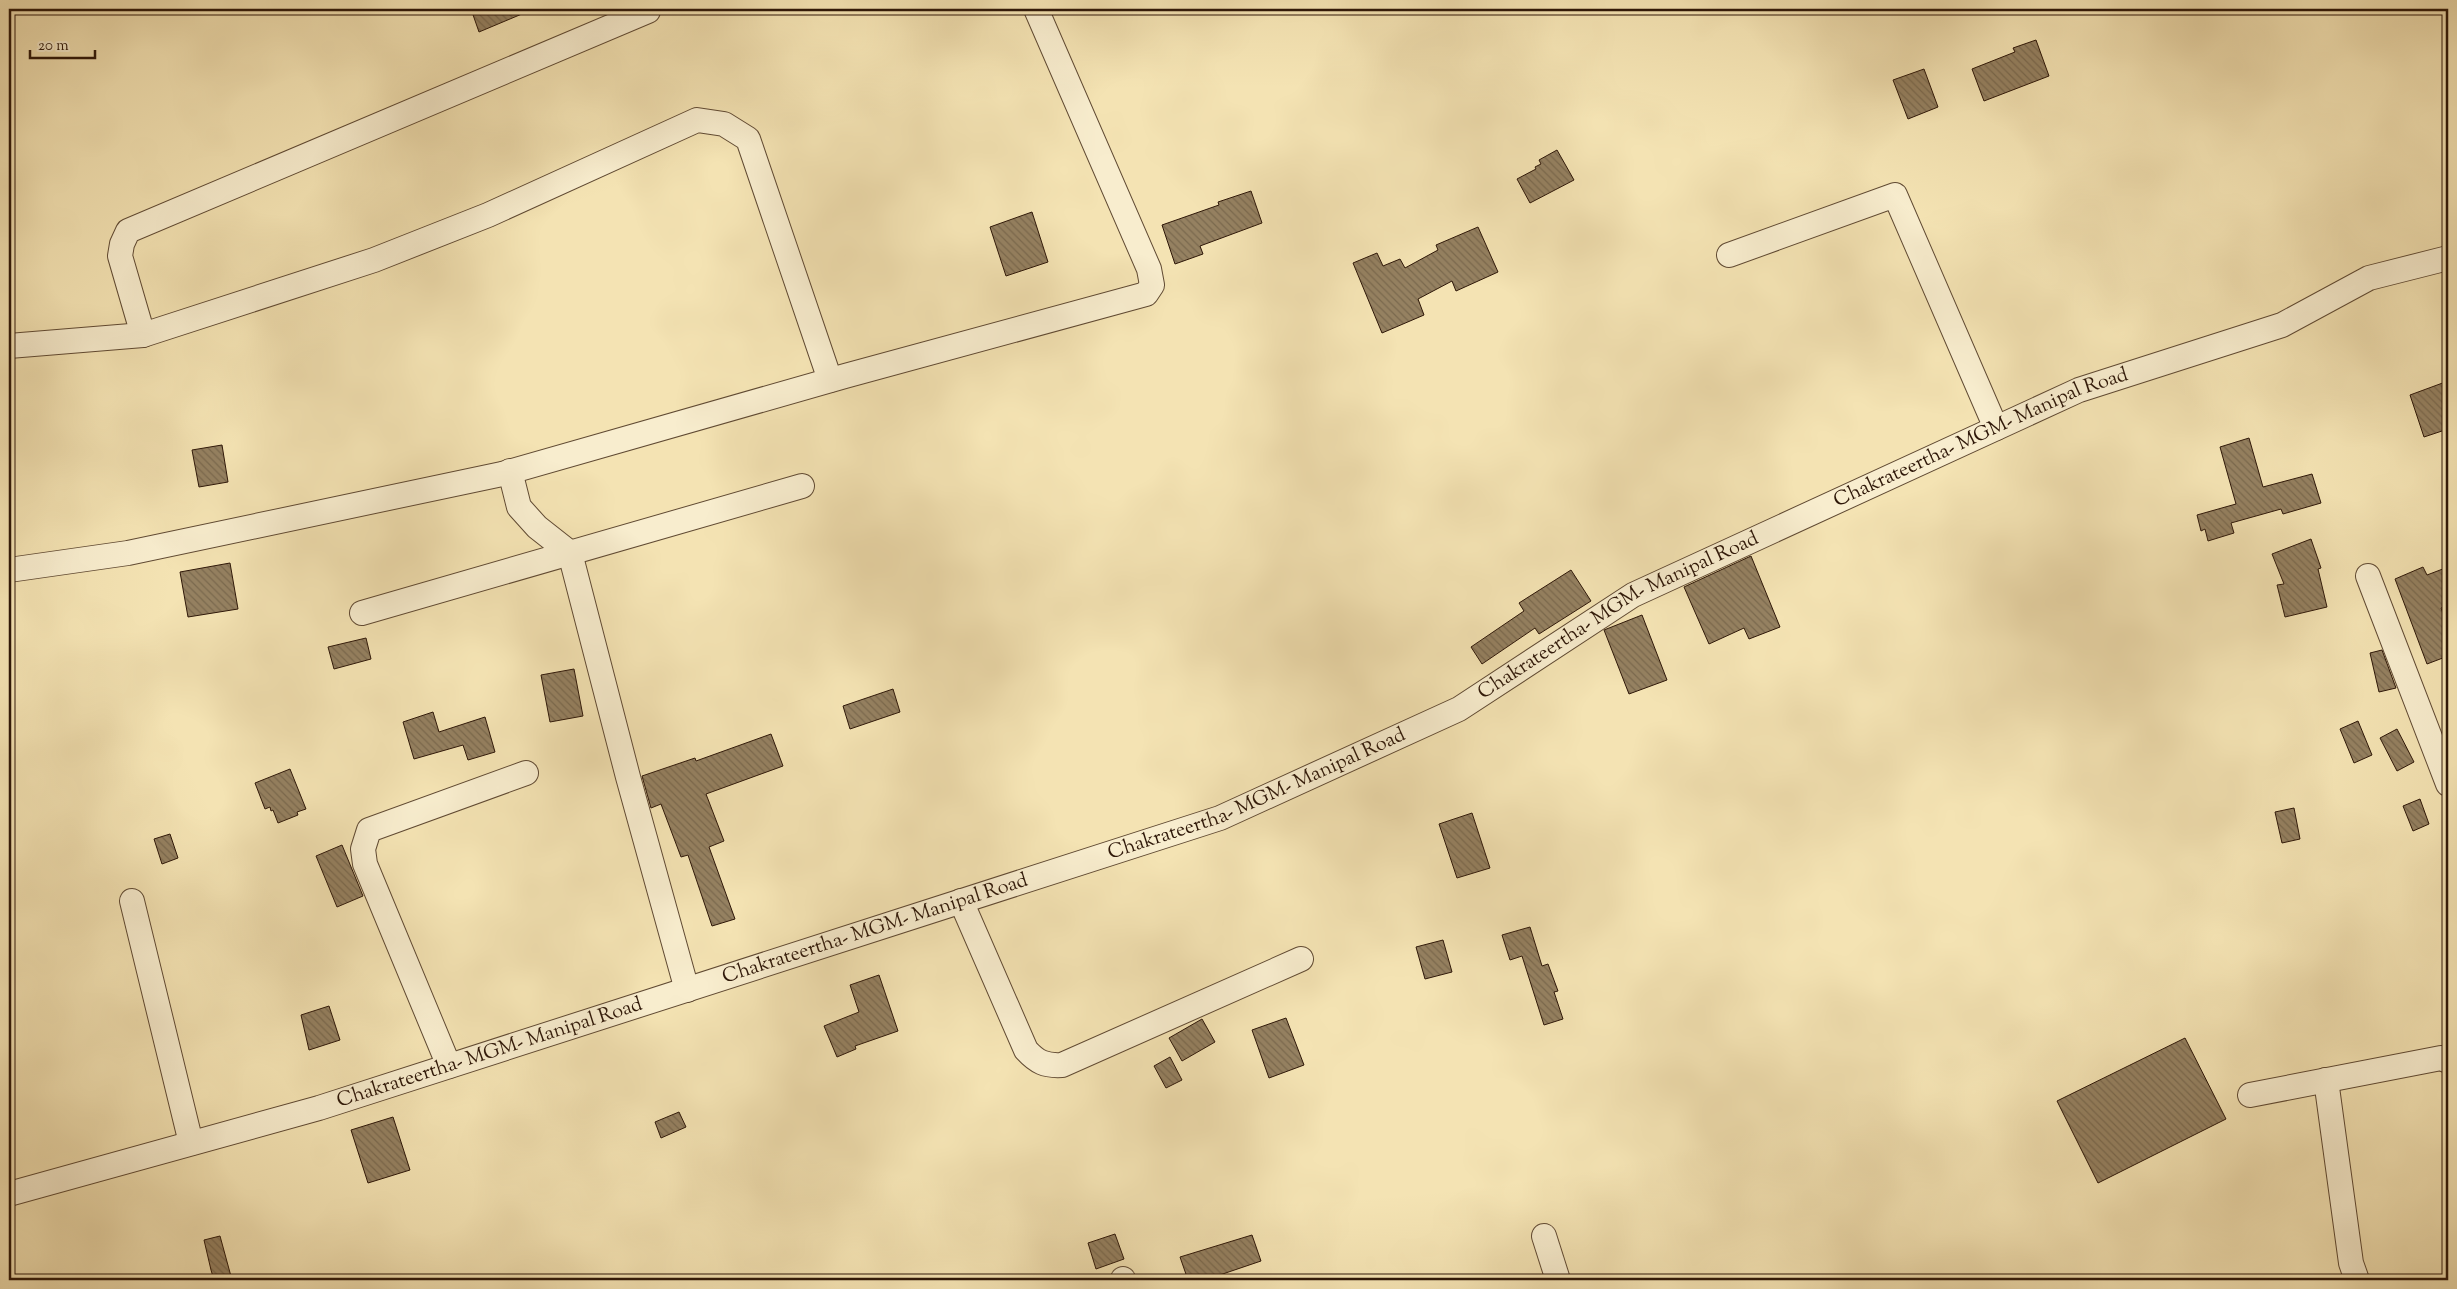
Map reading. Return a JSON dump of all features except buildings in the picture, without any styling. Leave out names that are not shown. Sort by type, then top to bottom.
[{"type":"street","points":[[9,570],[128,553],[510,471],[830,380],[1146,294],[1152,285],[1149,268],[1036,9]]},
{"type":"street","points":[[143,335],[120,256],[122,244],[128,231],[648,11]]},
{"type":"street","points":[[9,346],[143,335],[374,260],[488,215],[697,120],[724,124],[748,139],[830,380]]},
{"type":"street","points":[[1730,255],[1895,195],[1996,428]]},
{"type":"street","name":"Chakrateertha- MGM- Manipal Road","points":[[9,1194],[319,1108],[1220,818],[1459,709],[1633,595],[2079,390],[2282,325],[2369,278],[2448,258]]},
{"type":"street","points":[[510,471],[519,507],[537,527],[570,553],[628,777],[687,990]]},
{"type":"street","points":[[362,613],[802,486]]},
{"type":"street","points":[[2368,576],[2448,784]]},
{"type":"street","points":[[449,1066],[365,864],[363,849],[369,830],[526,773]]},
{"type":"street","points":[[132,900],[191,1143]]},
{"type":"street","points":[[961,901],[1026,1050],[1036,1061],[1049,1066],[1062,1065],[1301,959]]},
{"type":"street","points":[[2250,1095],[2441,1058],[2448,1061]]},
{"type":"street","points":[[2326,1080],[2351,1263],[2357,1280]]},
{"type":"street","points":[[1544,1236],[1558,1280]]}]
